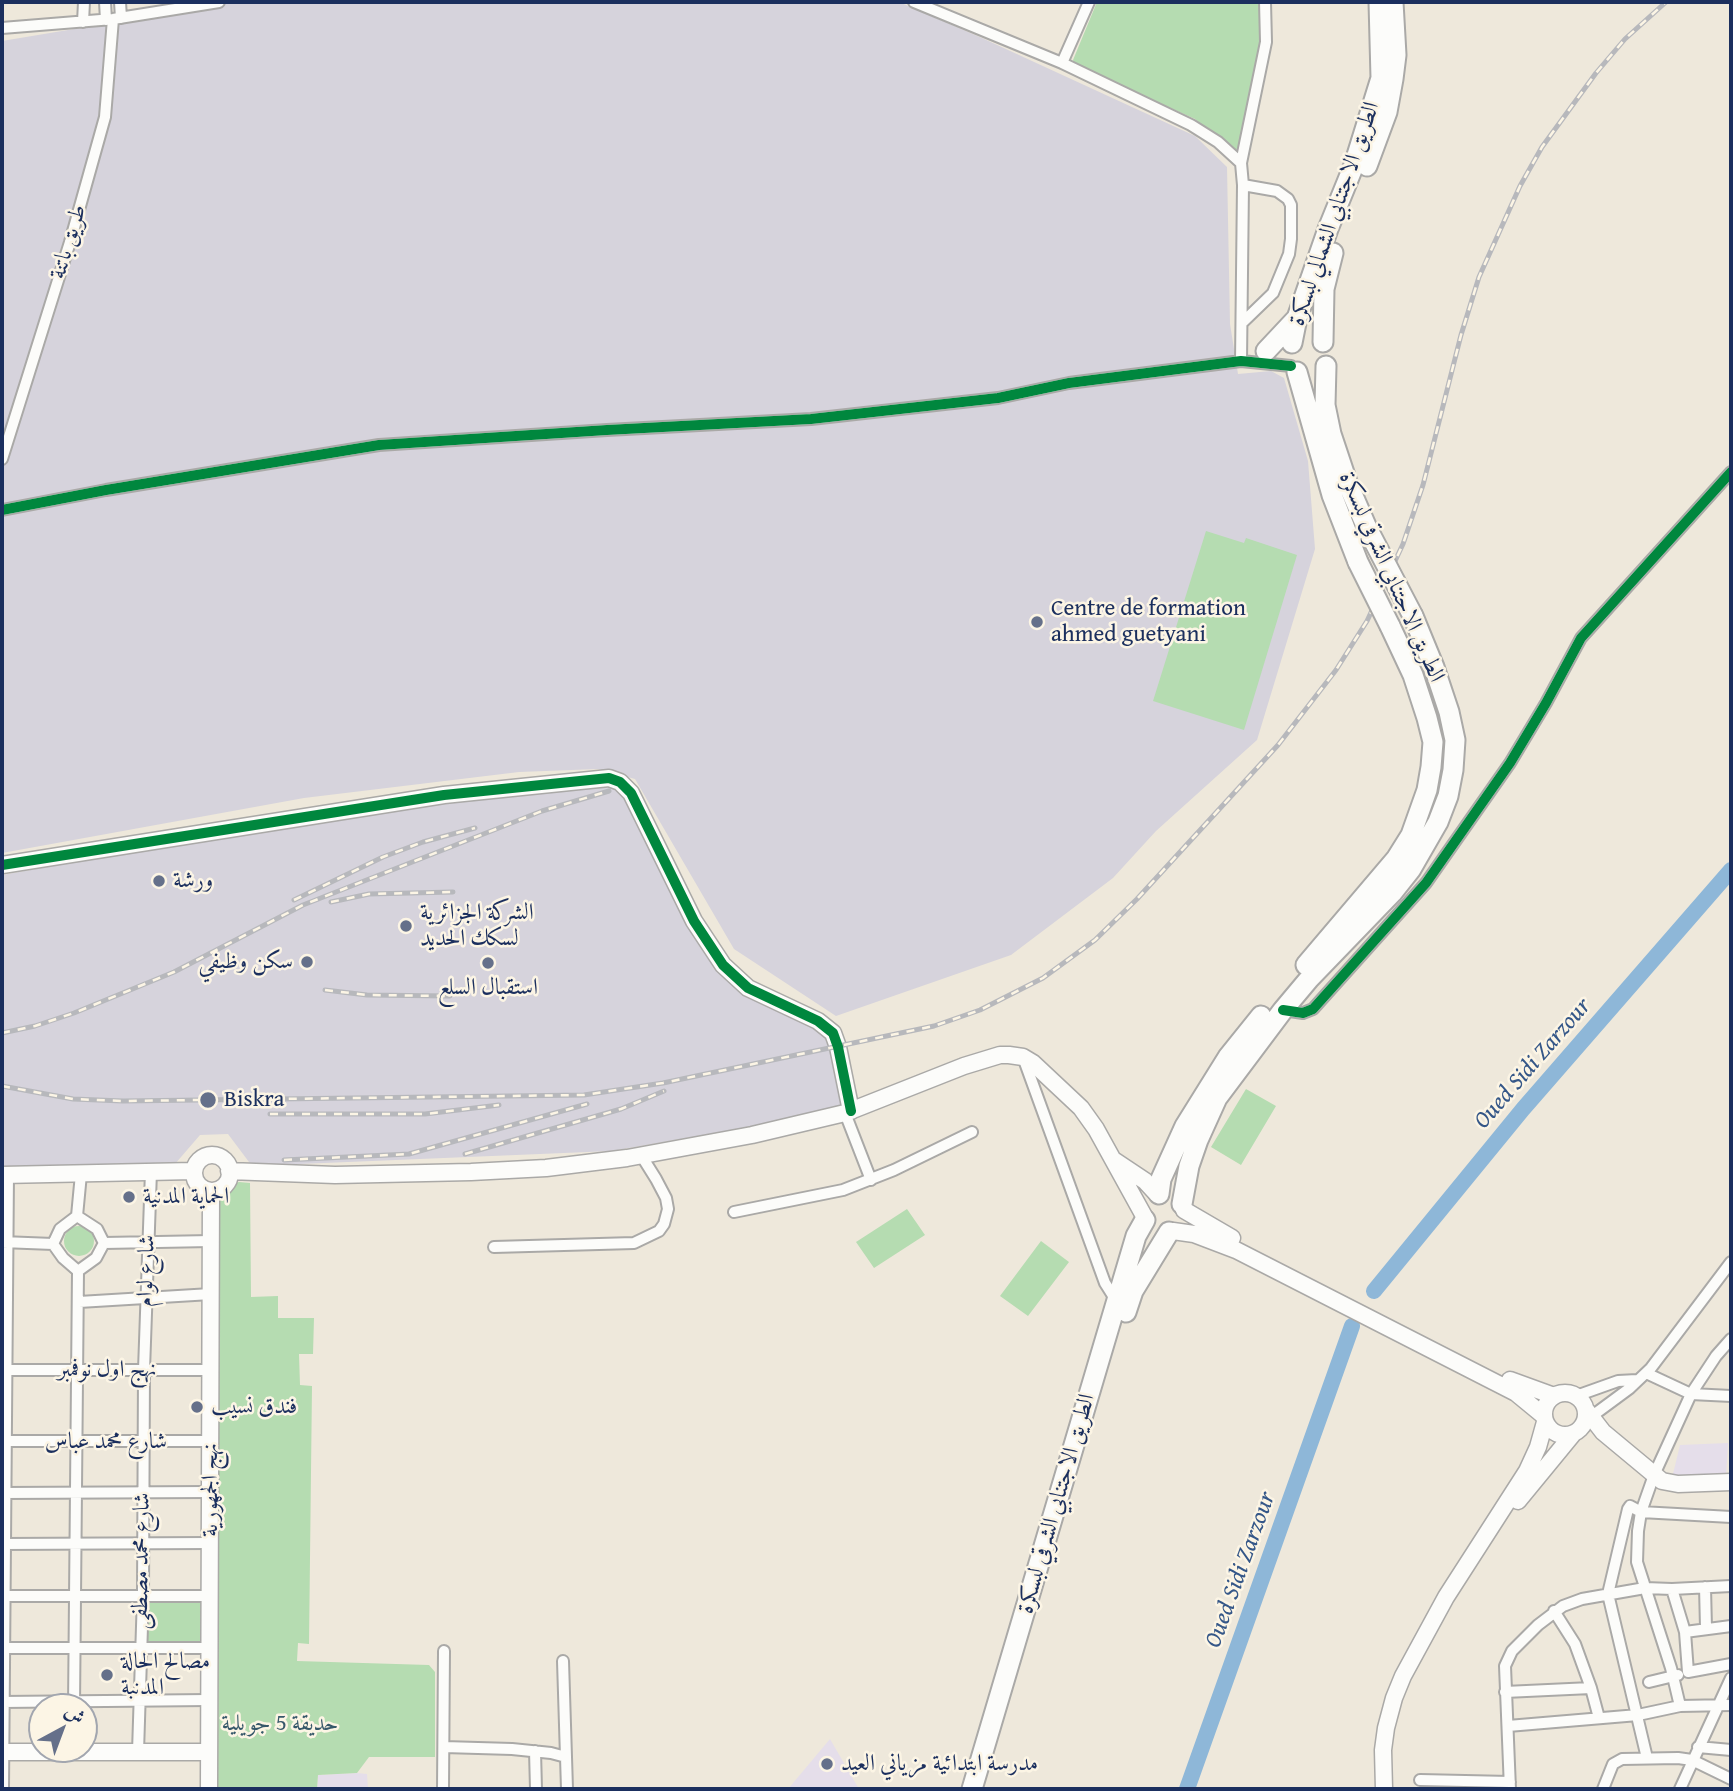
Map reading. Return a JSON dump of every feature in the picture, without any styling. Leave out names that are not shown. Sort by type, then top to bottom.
[{"type":"highway","name":"الطريق الاجتنابي الشمالي لبسكرة","points":[[1292,344],[1297,318],[1354,165],[1381,78],[1380,2]]},
{"type":"highway","name":"الطريق الاجتنابي الشمالي لبسكرة","points":[[1323,342],[1324,289],[1328,267],[1387,112],[1396,55],[1393,2]]},
{"type":"highway","points":[[1253,357],[1297,318]]},
{"type":"highway","points":[[1304,335],[1318,337],[1323,342],[1328,349],[1326,366],[1313,375],[1294,369],[1288,359],[1292,344],[1304,335]]},
{"type":"highway","name":"الطريق الاجتنابي الشرقي لبسكرة","points":[[1183,1207],[1194,1153],[1217,1098],[1309,979],[1392,893],[1411,869],[1438,822],[1448,796],[1453,770],[1455,740],[1434,667],[1413,616],[1346,482],[1325,405],[1326,366]]},
{"type":"highway","name":"الطريق الاجتنابي الشرقي لبسكرة","points":[[1158,1194],[1161,1179],[1185,1126],[1228,1057],[1274,1000],[1379,881],[1411,835],[1421,812],[1432,767],[1433,742],[1413,675],[1358,562],[1332,495],[1294,369]]},
{"type":"highway","points":[[1158,1194],[1175,1196],[1183,1207],[1181,1222],[1171,1231],[1158,1232],[1145,1218],[1148,1201],[1158,1194]]},
{"type":"highway","name":"الطريق الاجتنابي الشرقي لبسكرة","points":[[972,1789],[1136,1236],[1145,1218]]},
{"type":"highway","name":"الطريق الاجتنابي الشرقي لبسكرة","points":[[985,1789],[1128,1304],[1145,1270],[1171,1231]]},
{"type":"main road","points":[[2,865],[444,795],[609,778],[620,782],[631,793],[694,921],[723,965],[748,988],[818,1021],[833,1033],[838,1047],[848,1112]]},
{"type":"main road","points":[[229,1171],[335,1175],[471,1172],[546,1168],[641,1155],[777,1130],[848,1112],[964,1066],[1000,1055],[1023,1057],[1060,1088],[1096,1129],[1145,1218]]},
{"type":"main road","points":[[215,1156],[225,1161],[229,1171],[229,1177],[222,1187],[211,1191],[205,1190],[196,1182],[194,1171],[204,1157],[215,1156]]},
{"type":"main road","points":[[1114,1160],[1158,1194]]},
{"type":"main road","points":[[5,1175],[194,1171]]},
{"type":"main road","name":"نهج الجمهورية","points":[[209,1789],[211,1191]]},
{"type":"main road","points":[[1183,1207],[1216,1230],[1513,1381],[1554,1396],[1567,1393],[1576,1396],[1583,1422],[1590,1428],[1603,1432],[1654,1475],[1669,1483],[1731,1482]]},
{"type":"main road","points":[[1171,1231],[1213,1240],[1248,1256],[1516,1393],[1557,1434],[1583,1422]]},
{"type":"main road","points":[[1384,1789],[1383,1750],[1386,1728],[1403,1676],[1446,1597],[1527,1471],[1538,1447],[1545,1407],[1554,1396]]},
{"type":"main road","points":[[1393,1789],[1394,1730],[1410,1681],[1453,1601],[1516,1504],[1583,1422]]},
{"type":"main road","points":[[3,1752],[28,1751]]},
{"type":"main road","points":[[98,1751],[209,1752]]},
{"type":"street","points":[[83,22],[84,2]]},
{"type":"street","name":"طريق باتنة","points":[[105,2],[113,19]]},
{"type":"street","name":"طريق باتنة","points":[[2,459],[70,242],[105,117],[113,19],[120,2]]},
{"type":"street","points":[[2,29],[113,19],[219,2]]},
{"type":"street","points":[[914,2],[1062,63],[1191,125],[1218,142],[1241,163]]},
{"type":"street","points":[[1062,63],[1089,2]]},
{"type":"street","points":[[1265,2],[1266,42],[1241,163],[1243,322],[1253,357],[1264,365],[1294,369]]},
{"type":"street","points":[[1243,184],[1277,191],[1288,199],[1291,205],[1289,254],[1273,293],[1243,322]]},
{"type":"street","points":[[2,510],[379,445],[875,413],[998,398],[1117,376],[1253,357],[1292,344]]},
{"type":"street","points":[[1283,1010],[1303,1013],[1313,1009],[1426,883],[1510,763],[1581,638],[1731,472]]},
{"type":"street","points":[[1023,1057],[1105,1283],[1117,1302]]},
{"type":"street","points":[[1037,1098],[1047,1087],[1060,1088]]},
{"type":"street","points":[[848,1112],[871,1180]]},
{"type":"street","points":[[734,1212],[817,1196],[871,1180],[972,1132]]},
{"type":"street","points":[[494,1247],[634,1243],[659,1230],[664,1224],[666,1198],[641,1155]]},
{"type":"street","name":"شارع لوام","points":[[144,1370],[151,1171]]},
{"type":"street","points":[[53,1244],[60,1229],[77,1216],[80,1174]]},
{"type":"street","points":[[3,1789],[5,1175]]},
{"type":"street","points":[[77,1216],[97,1229],[104,1243]]},
{"type":"street","points":[[104,1243],[211,1241]]},
{"type":"street","points":[[6,1242],[53,1244]]},
{"type":"street","points":[[78,1271],[96,1258],[104,1243]]},
{"type":"street","points":[[53,1244],[63,1258],[78,1271],[74,1693]]},
{"type":"street","points":[[1583,1422],[1642,1376],[1731,1262]]},
{"type":"street","points":[[79,1302],[211,1294]]},
{"type":"street","points":[[1680,1706],[1637,1562],[1641,1512],[1654,1475],[1691,1394],[1716,1356],[1731,1339]]},
{"type":"street","name":"نهج اول نوفمبر","points":[[5,1370],[211,1370]]},
{"type":"street","name":"شارع محمد مصطفى","points":[[138,1752],[143,1595],[144,1370]]},
{"type":"street","points":[[1576,1396],[1618,1381],[1642,1376],[1691,1394],[1731,1396]]},
{"type":"street","name":"شارع محمد عباس","points":[[4,1441],[211,1441]]},
{"type":"street","points":[[4,1493],[211,1492]]},
{"type":"street","points":[[1647,1758],[1639,1715],[1608,1594],[1628,1508],[1630,1506],[1641,1512],[1731,1517]]},
{"type":"street","points":[[3,1544],[210,1543]]},
{"type":"street","points":[[1420,1780],[1510,1785],[1505,1666],[1509,1655],[1554,1611],[1582,1599],[1645,1588],[1731,1586]]},
{"type":"street","points":[[1705,1587],[1706,1628]]},
{"type":"street","points":[[1672,1589],[1685,1632],[1688,1672]]},
{"type":"street","points":[[4,1596],[210,1596]]},
{"type":"street","points":[[1554,1611],[1576,1644],[1600,1718]]},
{"type":"street","points":[[1685,1632],[1731,1626]]},
{"type":"street","points":[[3,1648],[210,1648]]},
{"type":"street","points":[[443,1789],[444,1651]]},
{"type":"street","points":[[563,1661],[567,1789]]},
{"type":"street","points":[[1649,1682],[1731,1664]]},
{"type":"street","points":[[1679,1789],[1731,1678]]},
{"type":"street","points":[[1505,1692],[1591,1688]]},
{"type":"street","points":[[98,1703],[209,1700]]},
{"type":"street","points":[[3,1702],[28,1703]]},
{"type":"street","points":[[1508,1726],[1639,1715],[1680,1706],[1731,1705]]},
{"type":"street","points":[[444,1747],[535,1751],[566,1757]]},
{"type":"street","points":[[1698,1747],[1731,1750]]},
{"type":"street","points":[[535,1751],[536,1789]]},
{"type":"street","points":[[1602,1789],[1615,1762],[1622,1759],[1692,1760],[1731,1779]]},
{"type":"shaded area","points":[[236,2],[899,2],[1195,136],[1227,167],[1230,324],[1238,374],[1271,371],[1284,378],[1308,461],[1315,549],[1257,740],[1156,831],[1113,878],[1011,955],[836,1016],[734,949],[635,779],[598,769],[519,772],[304,798],[2,853],[2,41]]},
{"type":"shaded area","points":[[599,785],[618,789],[630,804],[720,971],[818,1029],[829,1039],[844,1106],[743,1128],[612,1151],[252,1166],[228,1134],[200,1135],[175,1164],[2,1167],[2,875],[182,843],[445,802]]},
{"type":"shaded area","points":[[1728,1443],[1726,1477],[1672,1478],[1680,1445]]},
{"type":"shaded area","name":"مدرسة ابتدائية مزياني العيد","points":[[830,1739],[859,1789],[788,1789]]},
{"type":"shaded area","points":[[367,1774],[368,1789],[317,1789],[318,1775]]},
{"type":"green space","points":[[1097,2],[1259,2],[1263,38],[1238,148],[1233,152],[1195,119],[1074,65],[1073,60]]},
{"type":"green space","points":[[1206,531],[1244,543],[1246,538],[1297,555],[1244,730],[1153,701]]},
{"type":"green space","points":[[1246,1089],[1276,1106],[1241,1165],[1211,1147]]},
{"type":"green space","name":"حديقة 5 جويلية","points":[[250,1183],[251,1297],[278,1296],[278,1318],[314,1318],[313,1354],[299,1354],[300,1385],[312,1386],[309,1644],[298,1643],[297,1661],[429,1665],[435,1672],[435,1757],[369,1757],[357,1773],[318,1775],[317,1789],[218,1789],[219,1197],[231,1184]]},
{"type":"green space","points":[[907,1209],[925,1235],[874,1268],[856,1242]]},
{"type":"green space","points":[[79,1226],[90,1230],[94,1241],[90,1252],[79,1256],[68,1252],[64,1241],[68,1230]]},
{"type":"green space","points":[[1041,1241],[1069,1262],[1028,1316],[1000,1296]]},
{"type":"green space","points":[[146,1600],[205,1601],[205,1645],[145,1644]]},
{"type":"waterway","name":"Oued Sidi Zarzour","points":[[1374,1291],[1523,1109],[1731,870]]},
{"type":"waterway","name":"Oued Sidi Zarzour","points":[[1187,1789],[1352,1326]]},
{"type":"railway","points":[[2,1086],[73,1099],[123,1101],[584,1095],[663,1083],[934,1026],[980,1010],[1043,978],[1095,940],[1137,899],[1278,745],[1336,670],[1367,621],[1403,544],[1423,485],[1461,335],[1479,277],[1520,186],[1542,147],[1596,73],[1625,39],[1666,2]]},
{"type":"railway","points":[[2,1033],[74,1013],[174,972],[303,905],[542,811],[609,791]]},
{"type":"railway","points":[[294,900],[383,857],[423,842],[475,828]]},
{"type":"railway","points":[[331,902],[369,894],[453,892]]},
{"type":"railway","points":[[325,990],[367,995],[450,996]]},
{"type":"railway","points":[[465,1154],[621,1109],[664,1091]]},
{"type":"railway","points":[[284,1160],[409,1154],[587,1104]]},
{"type":"railway","points":[[270,1114],[425,1114],[499,1105]]},
{"type":"cycle path","points":[[2,510],[379,445],[811,419],[998,398],[1069,383],[1241,361],[1291,366]]},
{"type":"cycle path","points":[[1283,1010],[1303,1013],[1313,1009],[1426,883],[1510,763],[1581,638],[1731,472]]},
{"type":"cycle path","points":[[2,865],[444,795],[609,778],[620,782],[631,793],[694,921],[723,965],[748,988],[818,1021],[833,1033],[851,1111]]},
{"type":"place","name":"Centre de formation ahmed guetyani","points":[[1037,622]]},
{"type":"place","name":"ورشة","points":[[159,881]]},
{"type":"place","name":"الشركة الجزائرية لسكك الحديد","points":[[406,926]]},
{"type":"place","name":"سكن وظيفي","points":[[307,962]]},
{"type":"place","name":"استقبال السلع","points":[[488,963]]},
{"type":"place","name":"Biskra","points":[[208,1100]]},
{"type":"place","name":"الحماية المدنية","points":[[129,1197]]},
{"type":"place","name":"فندق نسيب","points":[[197,1407]]},
{"type":"place","name":"مصالح الحالة المدنبة","points":[[107,1675]]},
{"type":"place","name":"مدرسة ابتدائية مزياني العيد","points":[[827,1764]]}]
